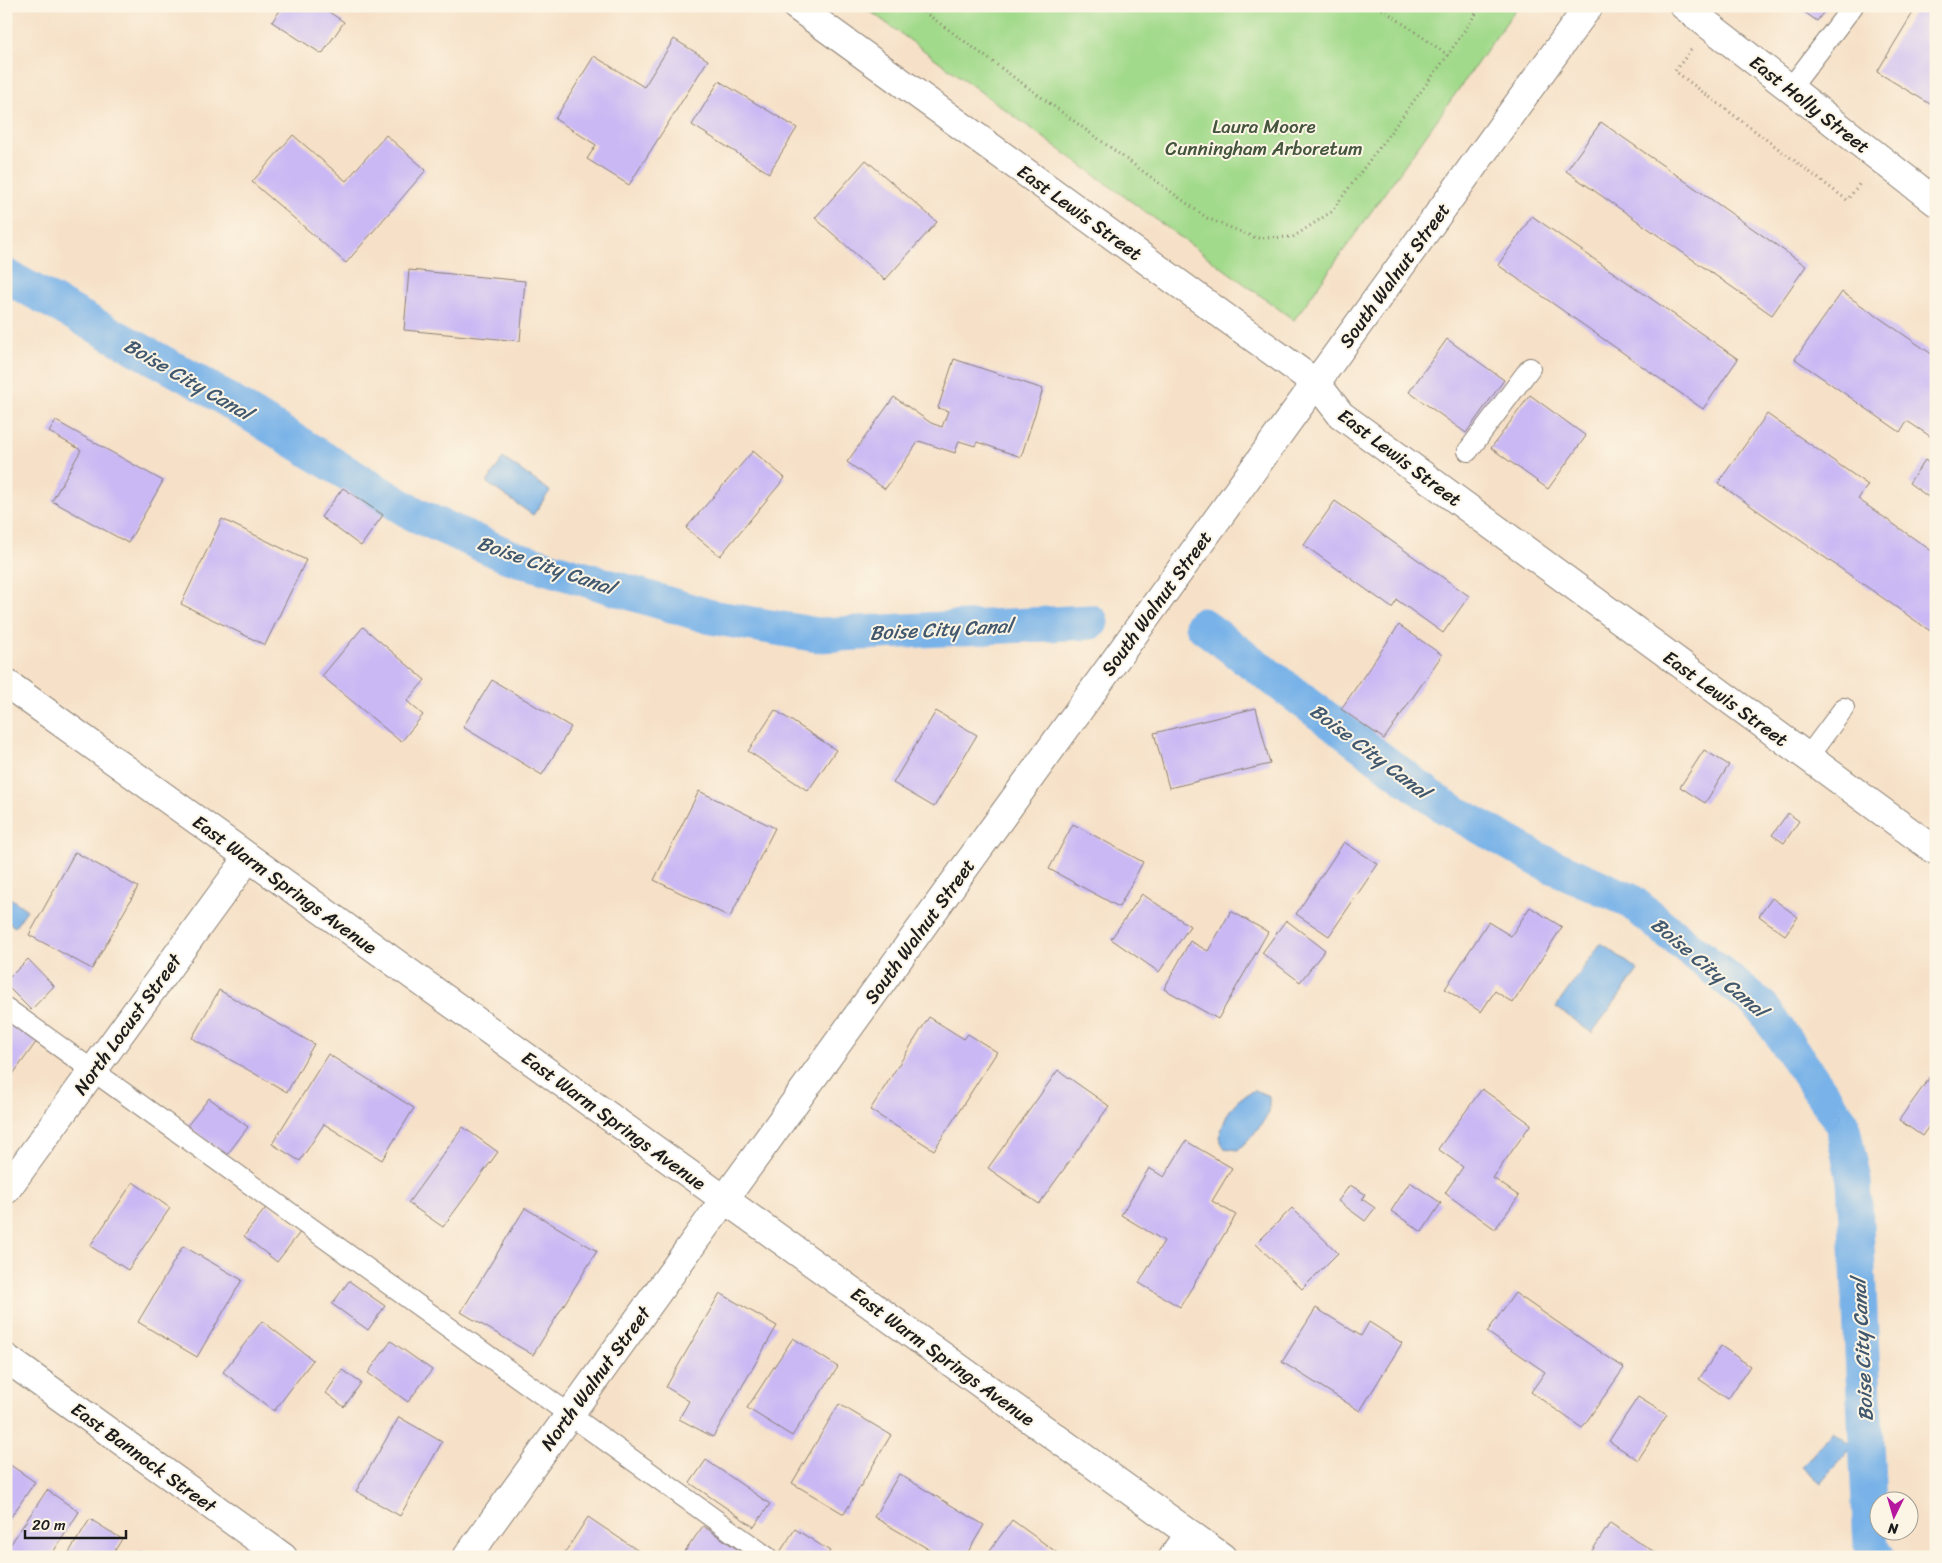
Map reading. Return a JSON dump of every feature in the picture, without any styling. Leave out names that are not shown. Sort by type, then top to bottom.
[{"type":"street","name":"East Lewis Street","points":[[796,6],[1316,383],[1341,415],[1936,851]]},
{"type":"street","name":"South Walnut Street","points":[[724,1200],[1589,6]]},
{"type":"street","name":"East Holly Street","points":[[1684,6],[1936,202]]},
{"type":"street","name":"East Warm Springs Avenue","points":[[6,683],[1222,1557]]},
{"type":"street","name":"North Locust Street","points":[[6,1190],[248,858]]},
{"type":"street","name":"North Walnut Street","points":[[467,1557],[724,1200]]},
{"type":"street","name":"East Bannock Street","points":[[6,1358],[283,1557]]},
{"type":"street","points":[[1173,1557],[1190,1534]]},
{"type":"lane","points":[[1790,89],[1853,6]]},
{"type":"lane","points":[[1468,451],[1530,368]]},
{"type":"lane","points":[[1807,758],[1844,708]]},
{"type":"lane","points":[[6,1008],[767,1557]]},
{"type":"path","points":[[916,6],[1207,218],[1256,238],[1293,237],[1332,212],[1448,56],[1481,6]]},
{"type":"path","points":[[1378,6],[1448,56]]},
{"type":"path","points":[[1709,26],[1675,71],[1847,200],[1879,158]]},
{"type":"green space","name":"Laura Moore Cunningham Arboretum","points":[[863,6],[1518,6],[1294,320]]},
{"type":"water","points":[[503,458],[550,491],[533,515],[487,483]]},
{"type":"water","points":[[6,895],[27,910],[15,927],[6,921]]},
{"type":"water","points":[[1601,943],[1638,970],[1592,1033],[1556,1007]]},
{"type":"water","points":[[1254,1090],[1269,1096],[1269,1113],[1256,1132],[1238,1150],[1224,1148],[1219,1137],[1230,1109],[1240,1099]]},
{"type":"water","points":[[1833,1431],[1852,1447],[1821,1484],[1802,1467]]},
{"type":"building","points":[[283,6],[320,6],[344,22],[322,54],[272,22]]},
{"type":"building","points":[[1796,6],[1828,6],[1817,21]]},
{"type":"building","points":[[1917,6],[1936,6],[1936,95],[1930,104],[1877,72]]},
{"type":"building","points":[[674,39],[708,60],[629,185],[587,159],[596,145],[555,119],[594,56],[644,87]]},
{"type":"building","points":[[719,81],[797,128],[769,173],[692,125]]},
{"type":"building","points":[[1601,122],[1806,266],[1772,315],[1566,171]]},
{"type":"building","points":[[293,135],[346,181],[386,135],[426,170],[346,263],[252,182]]},
{"type":"building","points":[[866,160],[937,222],[885,280],[815,218]]},
{"type":"building","points":[[1532,216],[1738,359],[1703,409],[1498,265]]},
{"type":"building","points":[[409,270],[525,281],[520,341],[404,330]]},
{"type":"building","points":[[1842,292],[1936,357],[1936,440],[1907,421],[1900,432],[1795,359]]},
{"type":"building","points":[[1447,339],[1504,380],[1466,433],[1409,392]]},
{"type":"building","points":[[954,359],[1043,389],[1021,457],[977,442],[975,446],[959,441],[955,453],[919,441],[885,489],[847,462],[894,397],[931,423],[942,427],[948,411],[938,408]]},
{"type":"building","points":[[1530,395],[1586,436],[1548,489],[1491,448]]},
{"type":"building","points":[[1767,414],[1868,485],[1858,499],[1936,554],[1936,635],[1718,483]]},
{"type":"building","points":[[56,421],[163,481],[128,543],[52,501],[81,450],[49,432]]},
{"type":"building","points":[[753,451],[785,478],[720,556],[686,528]]},
{"type":"building","points":[[1925,460],[1936,468],[1936,499],[1934,501],[1909,483]]},
{"type":"building","points":[[343,488],[383,515],[361,546],[321,517]]},
{"type":"building","points":[[1335,501],[1469,596],[1443,633],[1397,600],[1392,608],[1304,545]]},
{"type":"building","points":[[222,519],[306,560],[265,645],[181,604]]},
{"type":"building","points":[[1399,625],[1442,655],[1384,739],[1341,709]]},
{"type":"building","points":[[363,627],[425,680],[407,701],[423,715],[401,742],[322,676]]},
{"type":"building","points":[[492,680],[571,727],[542,775],[463,727]]},
{"type":"building","points":[[1256,708],[1270,764],[1169,788],[1154,733]]},
{"type":"building","points":[[775,710],[836,750],[808,791],[748,751]]},
{"type":"building","points":[[936,711],[977,735],[934,807],[893,783]]},
{"type":"building","points":[[1704,750],[1729,765],[1705,803],[1680,787]]},
{"type":"building","points":[[699,791],[775,828],[730,917],[654,880]]},
{"type":"building","points":[[1788,813],[1799,821],[1784,843],[1772,835]]},
{"type":"building","points":[[6,816],[12,820],[6,828]]},
{"type":"building","points":[[1073,824],[1143,862],[1119,907],[1049,869]]},
{"type":"building","points":[[1344,842],[1378,864],[1329,936],[1296,914]]},
{"type":"building","points":[[75,852],[138,887],[92,969],[29,935]]},
{"type":"building","points":[[1142,894],[1190,926],[1159,972],[1111,939]]},
{"type":"building","points":[[1772,898],[1798,917],[1785,935],[1759,916]]},
{"type":"building","points":[[1530,907],[1562,927],[1513,1003],[1495,991],[1481,1012],[1445,989],[1488,922],[1511,936]]},
{"type":"building","points":[[1231,911],[1268,932],[1218,1019],[1164,989],[1190,941],[1208,951]]},
{"type":"building","points":[[1286,920],[1325,950],[1300,982],[1262,953]]},
{"type":"building","points":[[28,959],[54,986],[31,1010],[6,985],[6,981]]},
{"type":"building","points":[[219,990],[314,1044],[287,1092],[192,1038]]},
{"type":"building","points":[[929,1017],[964,1039],[968,1034],[997,1052],[934,1150],[870,1110]]},
{"type":"building","points":[[6,1019],[37,1041],[8,1081],[6,1080]]},
{"type":"building","points":[[328,1054],[414,1108],[382,1160],[324,1124],[300,1161],[272,1144]]},
{"type":"building","points":[[1936,1069],[1936,1116],[1922,1136],[1899,1120]]},
{"type":"building","points":[[1058,1070],[1109,1106],[1039,1204],[988,1168]]},
{"type":"building","points":[[1482,1089],[1531,1124],[1493,1178],[1519,1196],[1495,1229],[1445,1193],[1463,1167],[1438,1149]]},
{"type":"building","points":[[209,1098],[248,1127],[227,1155],[187,1126]]},
{"type":"building","points":[[463,1127],[498,1152],[443,1227],[408,1203]]},
{"type":"building","points":[[1186,1141],[1232,1168],[1212,1201],[1236,1215],[1180,1307],[1139,1283],[1164,1241],[1121,1215],[1149,1168],[1164,1177]]},
{"type":"building","points":[[133,1182],[170,1208],[128,1270],[90,1246]]},
{"type":"building","points":[[1410,1182],[1441,1203],[1422,1232],[1391,1211]]},
{"type":"building","points":[[1350,1185],[1365,1194],[1362,1199],[1375,1208],[1365,1221],[1338,1201]]},
{"type":"building","points":[[268,1205],[301,1231],[277,1262],[244,1236]]},
{"type":"building","points":[[525,1208],[597,1251],[533,1355],[461,1312]]},
{"type":"building","points":[[1292,1208],[1338,1253],[1302,1289],[1256,1244]]},
{"type":"building","points":[[183,1246],[242,1280],[197,1357],[138,1322]]},
{"type":"building","points":[[349,1281],[385,1306],[368,1330],[332,1304]]},
{"type":"building","points":[[720,1293],[777,1326],[713,1437],[679,1419],[689,1401],[666,1387]]},
{"type":"building","points":[[1515,1293],[1624,1368],[1582,1428],[1531,1392],[1545,1372],[1487,1332]]},
{"type":"building","points":[[1316,1308],[1361,1336],[1369,1322],[1402,1343],[1360,1411],[1282,1362]]},
{"type":"building","points":[[262,1321],[313,1360],[274,1411],[223,1372]]},
{"type":"building","points":[[793,1338],[838,1367],[792,1436],[747,1408]]},
{"type":"building","points":[[391,1341],[432,1370],[408,1402],[368,1373]]},
{"type":"building","points":[[1721,1346],[1750,1366],[1728,1399],[1699,1379]]},
{"type":"building","points":[[342,1370],[361,1383],[344,1407],[326,1393]]},
{"type":"building","points":[[1638,1397],[1667,1415],[1638,1460],[1609,1441]]},
{"type":"building","points":[[839,1404],[891,1435],[844,1514],[792,1483]]},
{"type":"building","points":[[399,1417],[442,1442],[400,1516],[356,1491]]},
{"type":"building","points":[[706,1460],[770,1504],[754,1527],[690,1483]]},
{"type":"building","points":[[6,1462],[35,1482],[6,1524]]},
{"type":"building","points":[[899,1474],[984,1525],[965,1557],[942,1557],[874,1517]]},
{"type":"building","points":[[47,1490],[79,1512],[50,1557],[6,1557],[6,1551]]},
{"type":"building","points":[[588,1517],[643,1554],[642,1557],[562,1557]]},
{"type":"building","points":[[90,1519],[122,1539],[111,1557],[66,1557]]},
{"type":"building","points":[[1012,1520],[1063,1557],[985,1557]]},
{"type":"building","points":[[1610,1523],[1662,1557],[1588,1557]]},
{"type":"building","points":[[703,1526],[749,1557],[681,1557]]},
{"type":"building","points":[[795,1529],[830,1551],[826,1557],[787,1557],[780,1552]]},
{"type":"building","points":[[138,1551],[146,1557],[134,1557]]},
{"type":"waterway","name":"Boise City Canal","points":[[6,276],[198,382],[414,514],[508,556],[711,617],[818,635],[1091,622]]},
{"type":"waterway","name":"Boise City Canal","points":[[1202,625],[1442,805],[1541,861],[1629,900],[1762,1007],[1842,1123],[1854,1181],[1871,1548],[1878,1557]]}]
